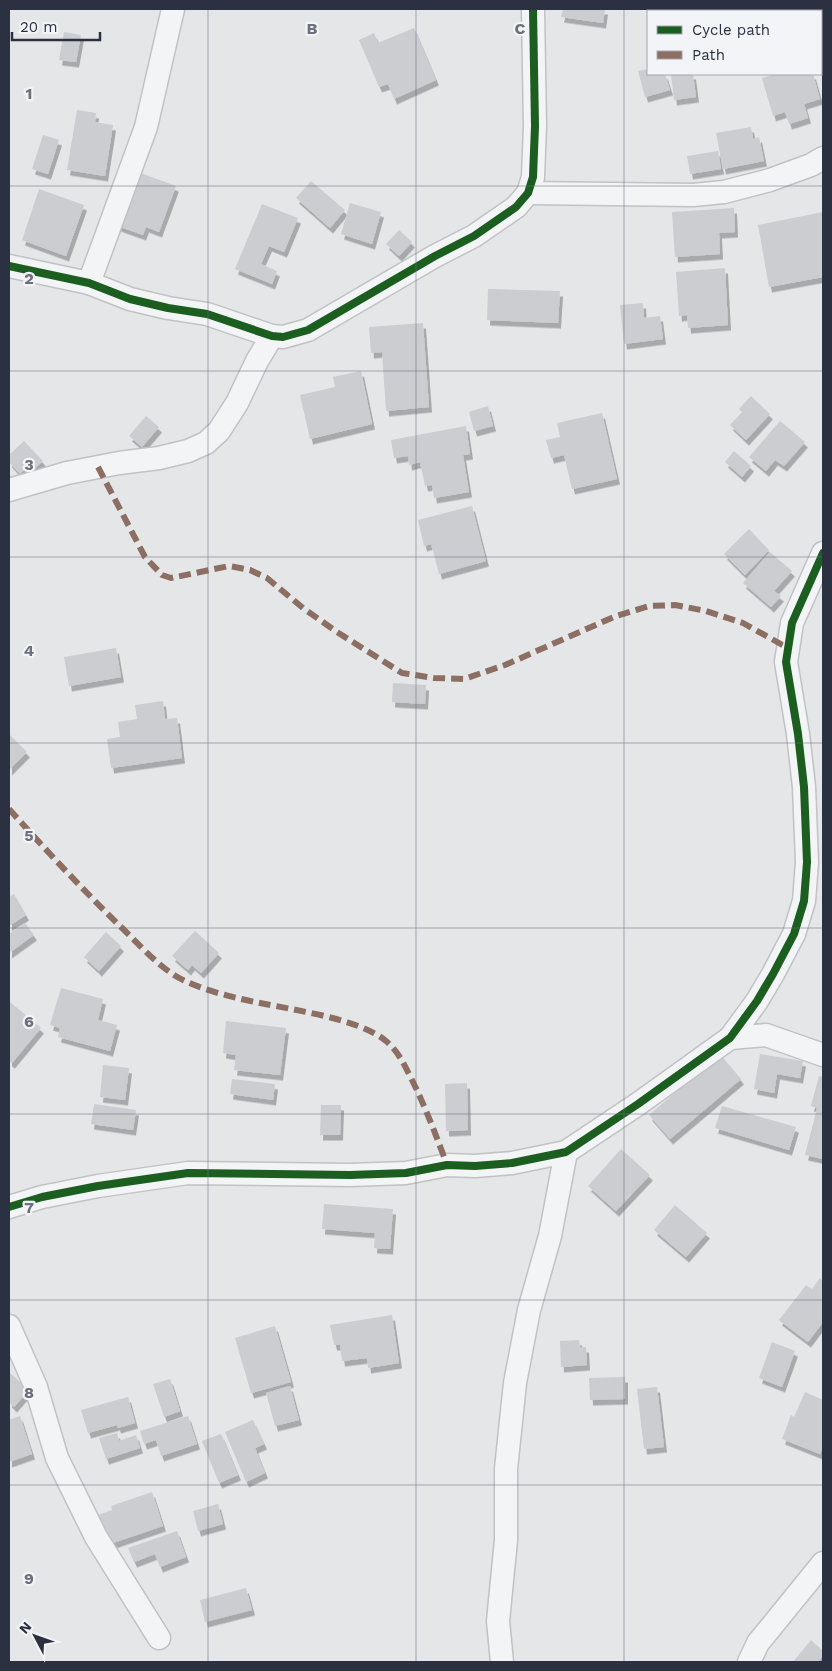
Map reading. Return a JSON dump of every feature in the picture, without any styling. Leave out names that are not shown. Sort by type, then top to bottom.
[{"type":"street","points":[[89,283],[146,127],[173,9]]},
{"type":"street","points":[[9,266],[89,283],[130,298],[168,308],[207,314],[272,336],[283,337],[308,330],[434,256],[474,236],[516,207],[528,192],[534,177],[533,9]]},
{"type":"street","points":[[528,192],[700,195],[724,192],[770,180],[811,165],[823,158]]},
{"type":"street","points":[[9,490],[67,473],[119,463],[159,458],[188,451],[206,443],[219,431],[237,404],[253,369],[272,336]]},
{"type":"street","points":[[9,1207],[42,1197],[89,1187],[188,1173],[350,1175],[406,1173],[447,1165],[475,1166],[512,1162],[566,1152],[638,1104],[730,1038],[757,1001],[773,974],[794,934],[804,901],[807,862],[804,787],[798,734],[786,662],[792,623],[823,553]]},
{"type":"street","points":[[730,1038],[766,1035],[823,1055]]},
{"type":"street","points":[[502,1662],[498,1621],[506,1540],[506,1469],[515,1383],[529,1310],[550,1236],[566,1152]]},
{"type":"street","points":[[9,1326],[36,1387],[57,1458],[96,1537],[159,1638]]},
{"type":"street","points":[[749,1662],[758,1643],[823,1563]]},
{"type":"building","points":[[563,9],[605,9],[603,23],[561,17]]},
{"type":"building","points":[[414,28],[436,80],[394,99],[388,84],[379,87],[359,40],[374,33],[378,43]]},
{"type":"building","points":[[64,32],[81,35],[76,62],[59,60]]},
{"type":"building","points":[[647,69],[647,75],[665,75],[670,90],[645,97],[638,71]]},
{"type":"building","points":[[671,75],[693,75],[696,97],[674,100]]},
{"type":"building","points":[[772,75],[813,75],[820,99],[804,104],[808,118],[789,124],[785,112],[773,116],[762,78]]},
{"type":"building","points":[[77,110],[96,113],[95,122],[113,125],[105,176],[67,170]]},
{"type":"building","points":[[751,127],[753,139],[759,137],[764,161],[723,169],[716,133]]},
{"type":"building","points":[[43,135],[59,140],[48,174],[32,169]]},
{"type":"building","points":[[718,151],[721,169],[690,174],[687,156]]},
{"type":"building","points":[[135,171],[176,186],[159,232],[146,227],[143,235],[115,225]]},
{"type":"building","points":[[311,181],[345,210],[330,228],[296,198]]},
{"type":"building","points":[[39,189],[84,205],[66,256],[22,240]]},
{"type":"building","points":[[350,203],[381,212],[372,244],[341,234]]},
{"type":"building","points":[[262,204],[298,218],[284,252],[269,246],[261,264],[277,271],[272,284],[235,269]]},
{"type":"building","points":[[734,208],[735,232],[719,233],[720,254],[675,257],[672,212]]},
{"type":"building","points":[[823,212],[823,277],[769,287],[758,225]]},
{"type":"building","points":[[399,230],[412,242],[399,256],[386,244]]},
{"type":"building","points":[[725,268],[728,325],[688,328],[687,315],[679,316],[676,272]]},
{"type":"building","points":[[488,289],[560,291],[558,323],[487,320]]},
{"type":"building","points":[[643,303],[644,318],[660,316],[663,339],[624,344],[620,305]]},
{"type":"building","points":[[423,323],[429,407],[386,411],[382,352],[371,353],[369,327]]},
{"type":"building","points":[[361,371],[372,424],[310,439],[300,395],[335,387],[333,377]]},
{"type":"building","points":[[751,396],[770,414],[746,440],[730,425],[742,412],[739,409]]},
{"type":"building","points":[[488,406],[493,426],[474,431],[469,412]]},
{"type":"building","points":[[602,413],[617,479],[572,489],[564,455],[551,458],[546,440],[560,437],[557,423]]},
{"type":"building","points":[[146,416],[159,427],[142,447],[129,436]]},
{"type":"building","points":[[780,421],[805,442],[784,466],[775,460],[766,471],[749,457]]},
{"type":"building","points":[[466,426],[470,454],[463,455],[469,492],[434,498],[432,485],[425,486],[420,462],[409,465],[408,456],[394,458],[391,440]]},
{"type":"building","points":[[24,441],[43,461],[30,473],[26,468],[20,474],[9,462],[9,455]]},
{"type":"building","points":[[734,451],[751,466],[742,477],[725,462]]},
{"type":"building","points":[[472,506],[486,561],[439,574],[431,544],[424,546],[418,520]]},
{"type":"building","points":[[749,529],[769,550],[745,575],[724,554]]},
{"type":"building","points":[[770,552],[792,571],[774,591],[781,596],[771,607],[743,583]]},
{"type":"building","points":[[116,648],[121,677],[69,686],[64,657]]},
{"type":"building","points":[[393,683],[426,685],[425,704],[392,702]]},
{"type":"building","points":[[163,701],[165,719],[177,718],[182,758],[111,768],[107,739],[120,737],[118,722],[137,719],[135,705]]},
{"type":"building","points":[[9,734],[27,752],[9,770]]},
{"type":"building","points":[[14,894],[26,915],[9,926],[9,897]]},
{"type":"building","points":[[25,923],[34,935],[9,953],[9,934]]},
{"type":"building","points":[[195,931],[219,953],[201,973],[192,965],[188,970],[172,956]]},
{"type":"building","points":[[106,932],[121,946],[99,971],[84,957]]},
{"type":"building","points":[[61,988],[103,999],[98,1020],[117,1025],[110,1051],[58,1037],[60,1028],[50,1025]]},
{"type":"building","points":[[10,1002],[41,1028],[12,1063],[9,1061]]},
{"type":"building","points":[[226,1021],[286,1028],[280,1075],[234,1070],[236,1055],[223,1053]]},
{"type":"building","points":[[720,1054],[741,1079],[670,1139],[649,1115]]},
{"type":"building","points":[[760,1054],[803,1061],[800,1078],[777,1074],[774,1093],[754,1089]]},
{"type":"building","points":[[103,1065],[129,1068],[125,1100],[100,1097]]},
{"type":"building","points":[[819,1076],[823,1077],[823,1159],[805,1155],[817,1108],[811,1106]]},
{"type":"building","points":[[232,1079],[275,1084],[273,1100],[230,1094]]},
{"type":"building","points":[[467,1083],[468,1130],[446,1131],[445,1084]]},
{"type":"building","points":[[94,1104],[136,1110],[133,1130],[91,1124]]},
{"type":"building","points":[[321,1105],[341,1105],[340,1135],[320,1135]]},
{"type":"building","points":[[722,1106],[796,1127],[789,1150],[715,1128]]},
{"type":"building","points":[[621,1149],[650,1175],[616,1211],[588,1186]]},
{"type":"building","points":[[324,1204],[393,1209],[390,1249],[374,1248],[375,1233],[322,1229]]},
{"type":"building","points":[[675,1205],[707,1233],[686,1257],[654,1230]]},
{"type":"building","points":[[820,1278],[823,1281],[823,1322],[808,1342],[779,1320],[806,1285],[812,1289]]},
{"type":"building","points":[[392,1315],[399,1363],[368,1368],[367,1358],[342,1361],[340,1345],[334,1345],[330,1325]]},
{"type":"building","points":[[275,1326],[291,1382],[251,1393],[235,1338]]},
{"type":"building","points":[[579,1340],[580,1347],[586,1347],[587,1365],[561,1367],[560,1341]]},
{"type":"building","points":[[772,1342],[795,1351],[782,1387],[759,1378]]},
{"type":"building","points":[[9,1372],[29,1390],[14,1407],[9,1402]]},
{"type":"building","points":[[625,1377],[625,1399],[590,1400],[589,1378]]},
{"type":"building","points":[[170,1379],[180,1411],[164,1417],[153,1384]]},
{"type":"building","points":[[290,1386],[299,1420],[275,1426],[266,1393]]},
{"type":"building","points":[[657,1387],[664,1447],[644,1449],[637,1389]]},
{"type":"building","points":[[805,1392],[823,1400],[823,1446],[820,1454],[782,1439],[791,1415],[794,1417]]},
{"type":"building","points":[[128,1397],[135,1423],[118,1428],[117,1425],[88,1433],[81,1410]]},
{"type":"building","points":[[20,1416],[32,1454],[9,1462],[9,1420]]},
{"type":"building","points":[[188,1416],[197,1444],[161,1456],[156,1440],[144,1444],[140,1431]]},
{"type":"building","points":[[253,1420],[264,1444],[255,1448],[265,1473],[246,1482],[225,1432]]},
{"type":"building","points":[[117,1433],[119,1441],[136,1435],[140,1448],[106,1459],[99,1438]]},
{"type":"building","points":[[221,1434],[238,1475],[219,1483],[202,1441]]},
{"type":"building","points":[[152,1492],[163,1526],[107,1545],[98,1515],[112,1510],[111,1506]]},
{"type":"building","points":[[218,1504],[223,1524],[198,1531],[193,1511]]},
{"type":"building","points":[[177,1531],[186,1557],[160,1567],[155,1554],[134,1562],[128,1548]]},
{"type":"building","points":[[246,1588],[252,1610],[205,1622],[200,1600]]},
{"type":"building","points":[[811,1640],[823,1651],[823,1655],[818,1662],[793,1662]]},
{"type":"marked path","points":[[98,467],[145,557],[162,575],[171,578],[229,566],[250,570],[267,578],[303,608],[337,632],[402,673],[434,678],[464,679],[505,665],[616,616],[649,606],[675,605],[706,611],[743,623],[788,648]]},
{"type":"marked path","points":[[9,809],[106,913],[153,958],[174,975],[193,985],[228,996],[344,1021],[375,1033],[386,1041],[397,1053],[411,1078],[447,1165]]},
{"type":"cycle path","points":[[9,266],[89,283],[130,299],[168,308],[207,314],[272,336],[283,337],[308,330],[435,256],[474,236],[516,207],[528,193],[533,177],[535,126],[533,9]]},
{"type":"cycle path","points":[[9,1207],[42,1197],[98,1186],[188,1173],[350,1175],[406,1173],[447,1165],[475,1166],[512,1163],[566,1152],[638,1104],[730,1038],[757,1001],[773,974],[794,934],[804,901],[807,862],[804,787],[798,734],[786,662],[792,623],[823,553]]}]
